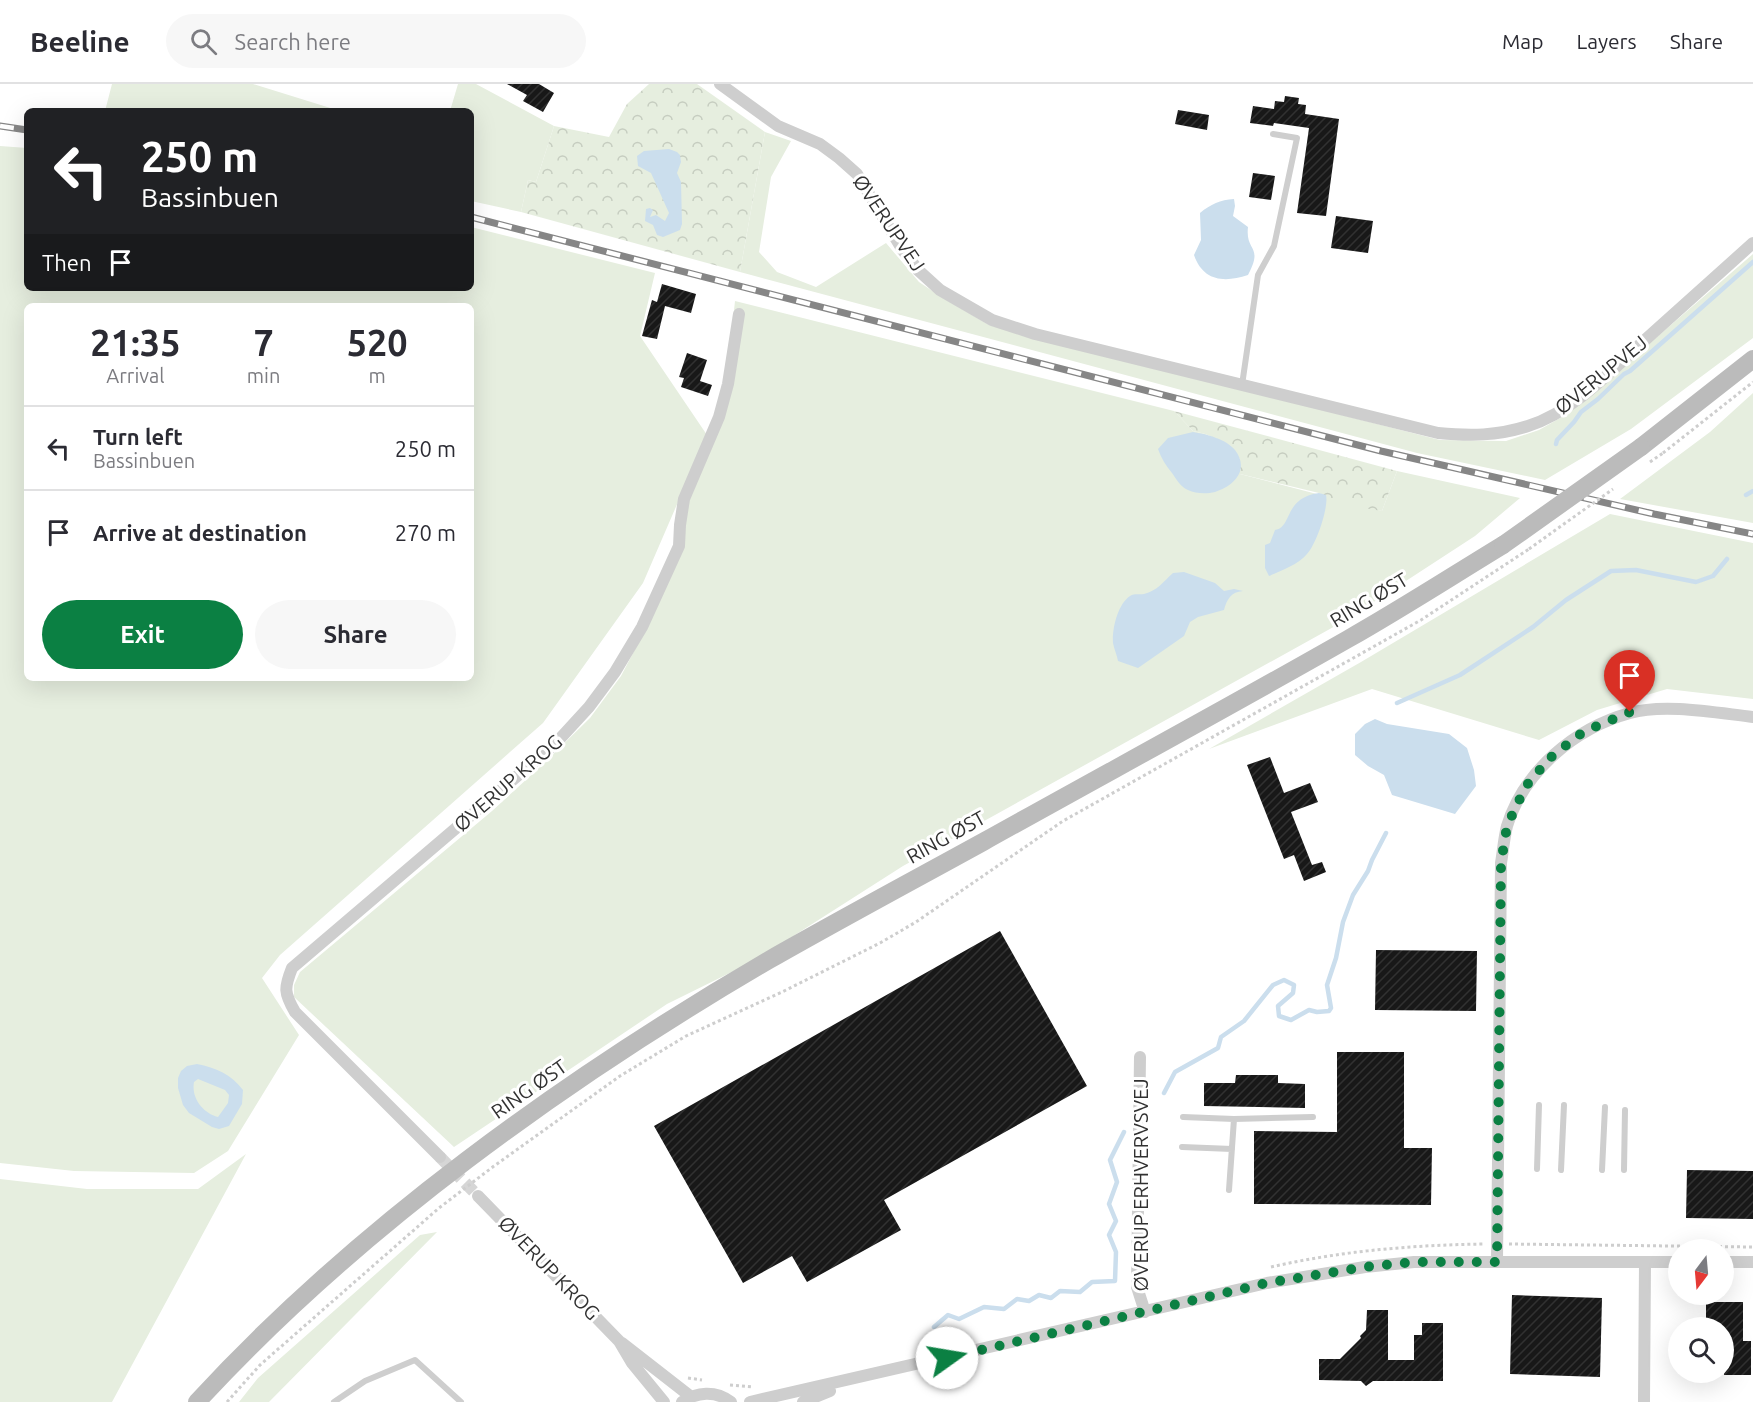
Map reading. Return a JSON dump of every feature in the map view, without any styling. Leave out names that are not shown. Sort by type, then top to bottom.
[{"type":"main road","name":"RING ØST","points":[[196,1402],[233,1363],[328,1274],[435,1184],[546,1103],[673,1019],[769,960],[1351,638],[1503,545],[1641,447],[1753,359]]},
{"type":"street","name":"ØVERUPVEJ","points":[[720,84],[778,126],[820,144],[839,158],[857,174],[902,249],[918,270],[940,290],[992,320],[1035,334],[1438,433],[1470,436],[1499,434],[1530,425],[1558,412],[1593,387],[1753,243]]},
{"type":"street","name":"ØVERUP KROG","points":[[440,1157],[295,1012],[287,998],[285,984],[292,968],[556,743],[589,707],[615,672],[642,627],[679,546],[684,499],[719,417],[728,384],[739,315]]},
{"type":"street","points":[[1497,1262],[1501,863],[1507,826],[1526,786],[1550,758],[1583,732],[1630,712],[1675,709],[1753,717]]},
{"type":"street","name":"ØVERUP ERHVERVSVEJ","points":[[1140,1057],[1137,1287],[1145,1312]]},
{"type":"street","name":"ØVERUP KROG","points":[[478,1196],[619,1341],[639,1355],[686,1399]]},
{"type":"street","name":"ØVERUP ERHVERVSVEJ","points":[[750,1402],[1267,1283],[1365,1267],[1414,1262],[1668,1262]]},
{"type":"street","points":[[1644,1402],[1645,1262]]},
{"type":"street","points":[[1734,1262],[1753,1262]]},
{"type":"street","name":"ØVERUP KROG","points":[[619,1341],[632,1363],[664,1402]]},
{"type":"street","name":"ØVERUP ERHVERVSVEJ","points":[[803,1402],[859,1378]]},
{"type":"street","points":[[686,1399],[702,1393],[714,1394],[730,1402]]},
{"type":"lane","points":[[1242,386],[1258,275],[1274,246],[1297,138],[1273,134]]},
{"type":"lane","points":[[1537,1169],[1539,1105]]},
{"type":"lane","points":[[1561,1170],[1564,1105]]},
{"type":"lane","points":[[1602,1170],[1605,1107]]},
{"type":"lane","points":[[1624,1170],[1626,1110]]},
{"type":"lane","points":[[1183,1117],[1234,1119],[1313,1117]]},
{"type":"lane","points":[[1229,1190],[1234,1119]]},
{"type":"lane","points":[[1182,1147],[1232,1149]]},
{"type":"lane","points":[[334,1402],[365,1380],[415,1360],[461,1402]]},
{"type":"path","points":[[1644,467],[1753,382]]},
{"type":"path","points":[[735,1013],[880,943],[916,922],[1063,821],[1421,620],[1529,549],[1615,488]]},
{"type":"green space","points":[[112,84],[253,84],[330,108],[106,108]]},
{"type":"green space","points":[[458,84],[476,84],[554,126],[536,182],[528,180],[521,212],[474,202],[474,108],[451,108]]},
{"type":"green space","points":[[649,84],[697,84],[765,132],[740,272],[521,212],[528,180],[536,182],[554,126],[609,137],[627,104]]},
{"type":"green space","points":[[765,132],[791,141],[771,177],[759,252],[777,272],[816,287],[886,243],[919,282],[989,325],[1440,440],[1506,441],[1539,430],[1569,413],[1753,254],[1753,338],[1631,429],[1545,480],[1417,453],[740,272]]},
{"type":"green space","points":[[0,146],[24,148],[24,291],[474,291],[474,228],[655,273],[640,336],[707,435],[643,583],[543,723],[280,955],[262,978],[299,1035],[228,1151],[194,1173],[74,1171],[0,1163]]},
{"type":"green space","points":[[735,301],[1174,411],[1193,431],[1205,434],[1240,459],[1240,474],[1382,511],[1397,471],[1520,498],[1475,536],[1346,620],[903,866],[754,961],[667,1004],[454,1147],[294,997],[294,985],[300,972],[492,811],[540,767],[590,718],[621,676],[652,617],[690,497],[722,419]]},
{"type":"green space","points":[[1753,393],[1753,523],[1620,499],[1710,432]]},
{"type":"green space","points":[[1174,411],[1397,471],[1382,511],[1327,502],[1325,496],[1319,493],[1240,474],[1240,459],[1219,440],[1193,431]]},
{"type":"green space","points":[[1610,514],[1753,543],[1753,699],[1667,689],[1597,710],[1539,740],[1372,689],[1209,749],[1361,662]]},
{"type":"green space","points":[[246,1154],[112,1402],[0,1402],[0,1179],[87,1189],[198,1189]]},
{"type":"green space","points":[[437,1232],[269,1402],[239,1402],[258,1378],[420,1235]]},
{"type":"water","points":[[669,149],[680,155],[681,162],[677,173],[681,182],[682,224],[680,230],[663,237],[657,235],[653,225],[645,221],[646,209],[653,210],[650,217],[656,215],[665,221],[669,213],[651,173],[638,166],[637,156],[644,151]]},
{"type":"water","points":[[1234,199],[1233,216],[1248,227],[1254,258],[1248,275],[1231,279],[1215,278],[1203,270],[1194,255],[1201,240],[1200,213],[1216,203]]},
{"type":"water","points":[[1193,432],[1221,440],[1235,450],[1241,464],[1240,470],[1238,476],[1228,486],[1212,493],[1185,489],[1166,465],[1158,449],[1168,438]]},
{"type":"water","points":[[1319,493],[1326,495],[1326,508],[1311,549],[1294,564],[1269,576],[1265,568],[1265,545],[1270,543],[1275,530],[1281,528],[1299,500]]},
{"type":"water","points":[[1184,572],[1215,583],[1224,591],[1234,589],[1243,591],[1230,597],[1224,610],[1198,617],[1190,622],[1184,636],[1138,668],[1118,661],[1113,637],[1122,605],[1132,595],[1153,591],[1173,573]]},
{"type":"water","points":[[1375,719],[1387,724],[1449,734],[1467,748],[1476,786],[1455,814],[1392,795],[1384,775],[1355,755],[1355,734],[1365,724]]},
{"type":"water","points":[[197,1064],[217,1070],[228,1076],[243,1090],[242,1104],[229,1126],[219,1129],[212,1127],[189,1113],[183,1105],[178,1088],[178,1078],[187,1066]],"holes":[[[198,1079],[225,1090],[229,1095],[228,1103],[218,1117],[199,1104],[194,1094],[194,1082]]]},
{"type":"building","points":[[507,84],[539,84],[554,93],[543,112],[523,101],[527,95]]},
{"type":"building","points":[[1285,96],[1299,98],[1298,104],[1306,105],[1305,114],[1339,119],[1326,216],[1297,213],[1309,128],[1274,123],[1273,126],[1250,123],[1253,106],[1274,109],[1275,101],[1284,102]]},
{"type":"building","points":[[1178,110],[1209,115],[1207,130],[1175,124]]},
{"type":"building","points":[[1253,173],[1275,176],[1271,200],[1249,197]]},
{"type":"building","points":[[1336,216],[1373,221],[1368,253],[1331,248]]},
{"type":"building","points":[[662,284],[696,294],[691,313],[665,306],[657,339],[642,336],[652,300],[657,302]]},
{"type":"building","points":[[687,353],[707,360],[700,381],[712,385],[708,396],[681,387],[684,378],[679,377]]},
{"type":"building","points":[[1270,757],[1284,793],[1310,783],[1318,802],[1291,812],[1312,865],[1322,862],[1326,872],[1304,881],[1294,855],[1284,859],[1247,765]]},
{"type":"building","points":[[1000,931],[1087,1086],[884,1200],[901,1230],[807,1282],[792,1256],[743,1283],[654,1126]]},
{"type":"building","points":[[1376,950],[1477,951],[1476,1011],[1375,1010]]},
{"type":"building","points":[[1337,1052],[1404,1052],[1404,1148],[1432,1148],[1431,1205],[1254,1204],[1254,1131],[1337,1132]]},
{"type":"building","points":[[1236,1075],[1278,1075],[1278,1083],[1305,1084],[1305,1108],[1204,1106],[1204,1083],[1235,1083]]},
{"type":"building","points":[[1687,1170],[1753,1171],[1753,1219],[1686,1218]]},
{"type":"building","points":[[1512,1295],[1602,1298],[1600,1377],[1510,1374]]},
{"type":"building","points":[[1734,1302],[1743,1302],[1743,1341],[1751,1341],[1751,1375],[1734,1375],[1734,1317],[1706,1317],[1706,1305],[1734,1305]]},
{"type":"building","points":[[1367,1310],[1388,1310],[1388,1360],[1414,1360],[1414,1335],[1422,1335],[1422,1323],[1443,1323],[1443,1381],[1373,1381],[1366,1386],[1361,1381],[1319,1380],[1319,1359],[1340,1359],[1361,1338],[1360,1336],[1366,1330]]},
{"type":"waterway","points":[[1556,444],[1581,412],[1753,262]]},
{"type":"waterway","points":[[1746,495],[1753,491]]},
{"type":"waterway","points":[[1397,703],[1460,675],[1533,627],[1566,600],[1611,571],[1636,570],[1696,582],[1713,576],[1727,559]]},
{"type":"waterway","points":[[1164,1093],[1175,1072],[1218,1048],[1221,1037],[1244,1021],[1273,985],[1284,980],[1294,985],[1293,993],[1278,1006],[1279,1016],[1291,1020],[1309,1010],[1329,1011],[1331,1008],[1327,985],[1336,958],[1343,922],[1353,895],[1368,871],[1386,833]]},
{"type":"waterway","points":[[934,1327],[948,1315],[959,1319],[984,1307],[1004,1309],[1017,1299],[1029,1301],[1039,1295],[1051,1298],[1060,1291],[1080,1292],[1092,1282],[1115,1281],[1116,1252],[1109,1235],[1116,1221],[1109,1204],[1117,1182],[1110,1160],[1124,1132]]},
{"type":"tunnel","points":[[440,1157],[478,1196]]},
{"type":"railway","points":[[0,126],[24,130]]},
{"type":"railway","points":[[474,218],[1381,451],[1654,514],[1753,534]]},
{"type":"route","points":[[947,1358],[1267,1283],[1365,1267],[1414,1262],[1497,1262],[1501,863],[1507,826],[1526,786],[1550,758],[1583,732],[1630,712]]}]
